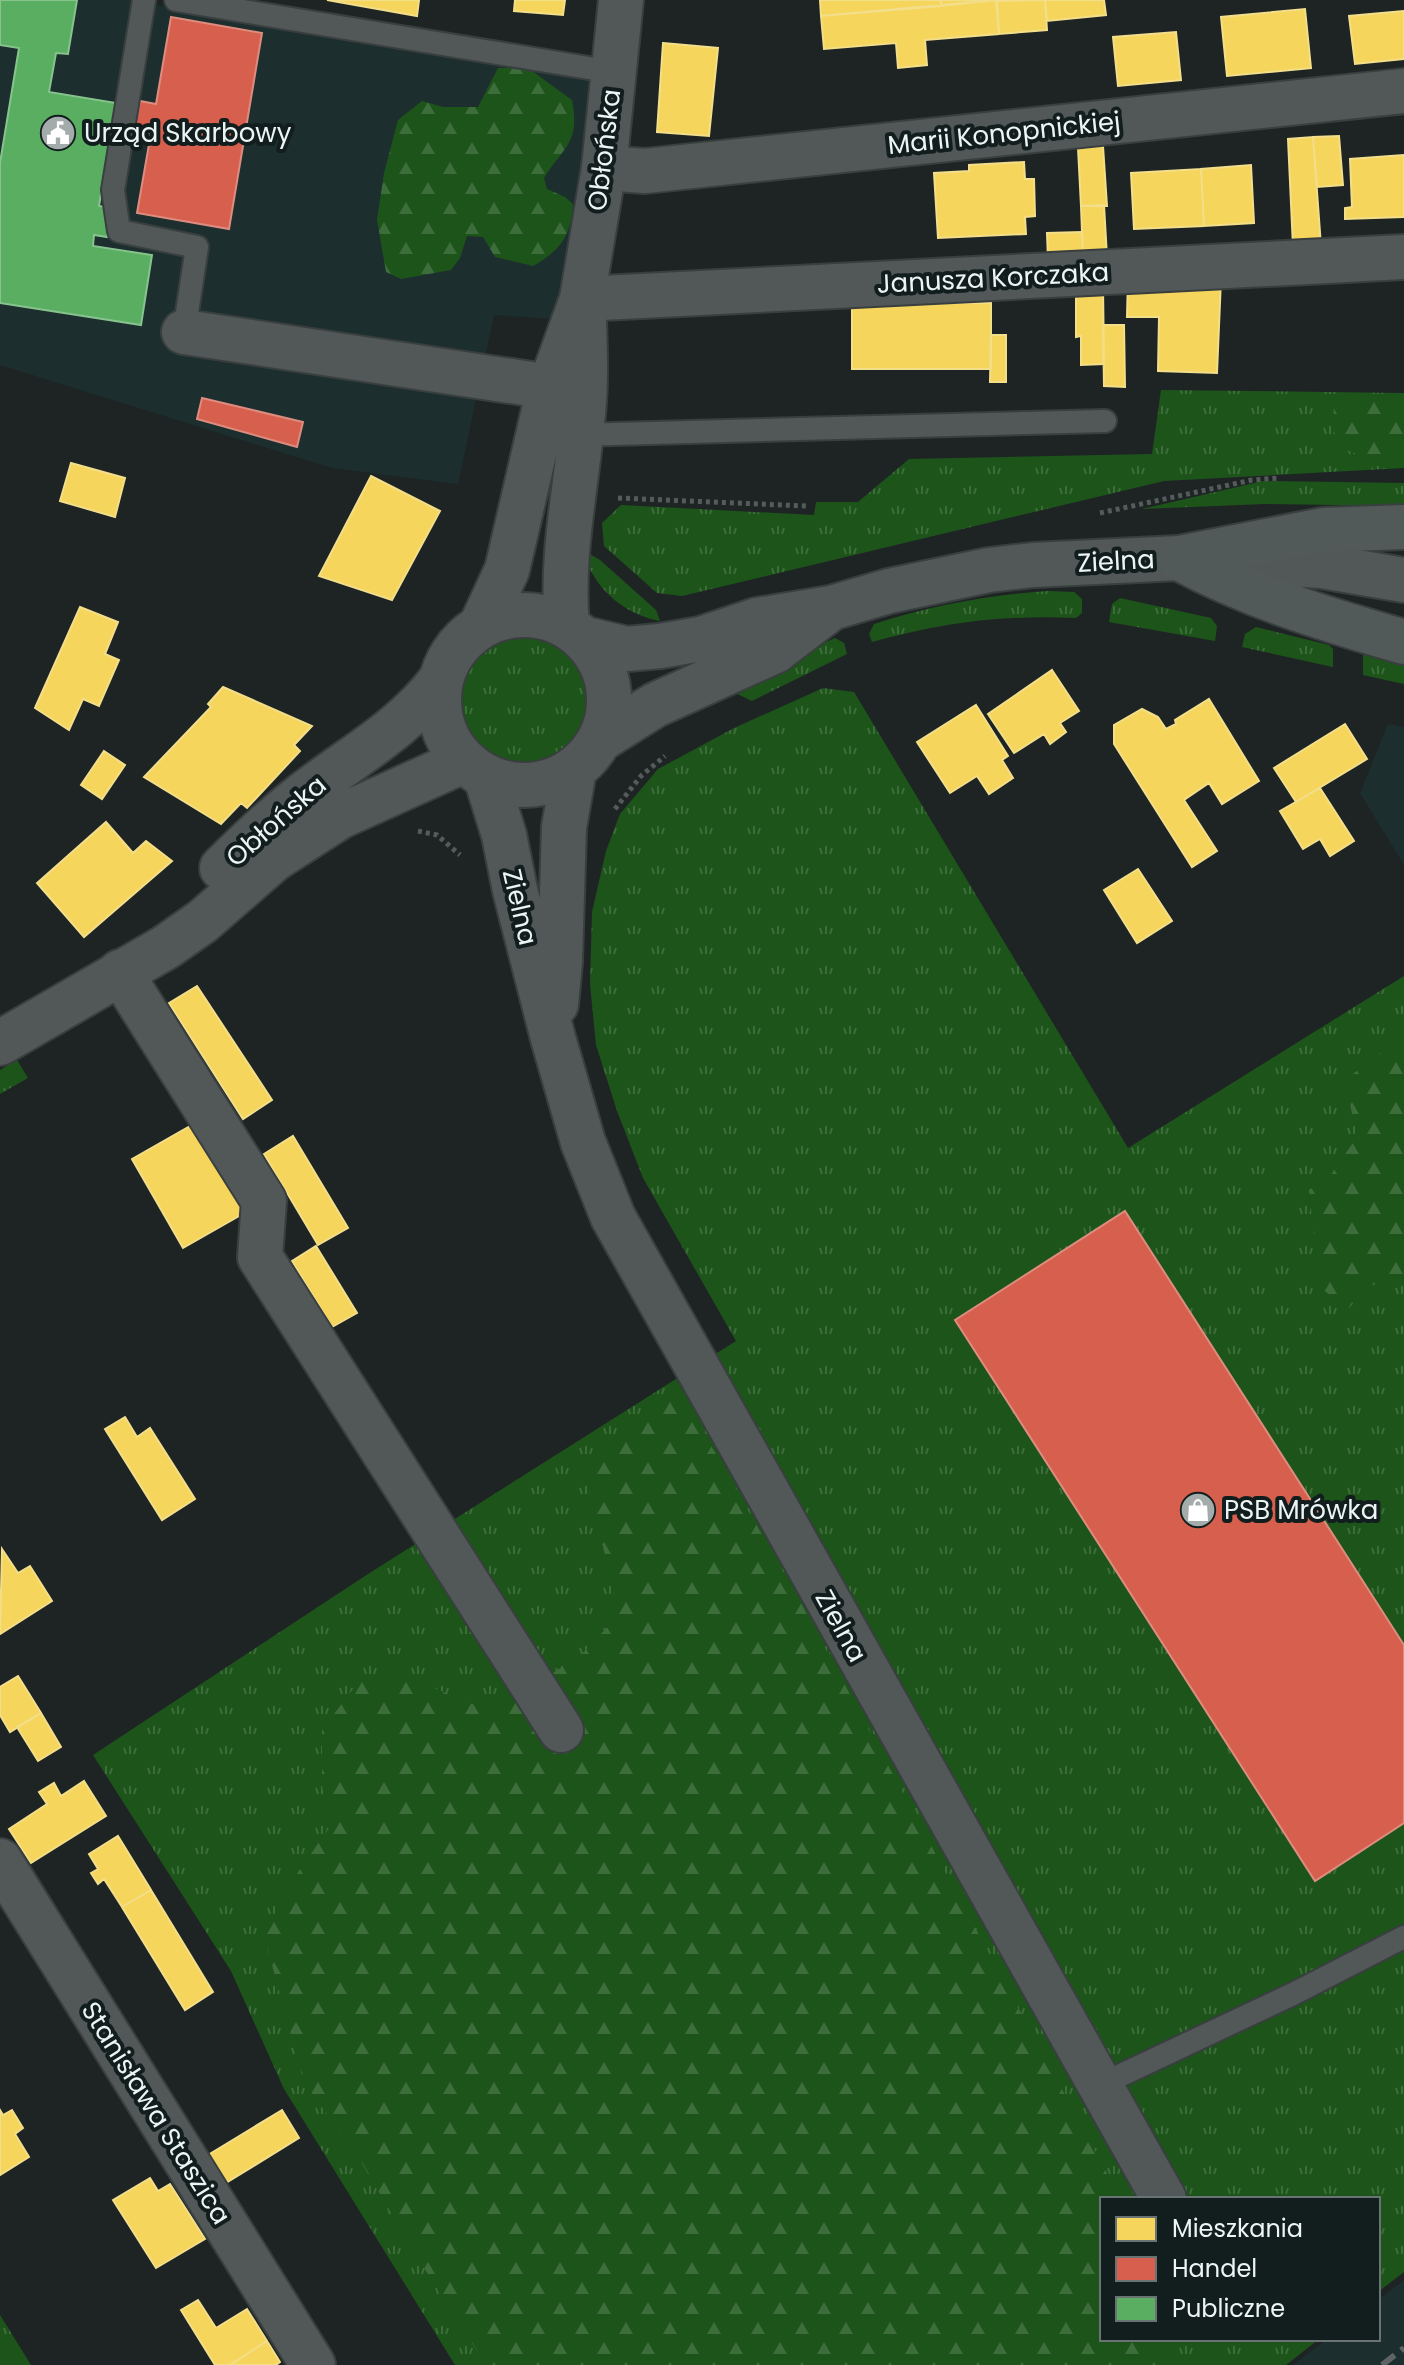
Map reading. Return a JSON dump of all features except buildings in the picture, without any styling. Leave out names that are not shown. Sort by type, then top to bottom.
[{"type":"main road","points":[[1179,558],[1323,530],[1404,527]]},
{"type":"main road","points":[[1179,558],[1225,583],[1301,612],[1404,642]]},
{"type":"street","name":"Obłońska","points":[[481,626],[507,570],[559,435],[604,168],[621,0]]},
{"type":"street","name":"Marii Konopnickiej","points":[[604,168],[645,171],[1404,91]]},
{"type":"street","name":"Janusza Korczaka","points":[[582,299],[1404,257]]},
{"type":"street","points":[[184,332],[567,389]]},
{"type":"street","name":"Obłońska","points":[[559,435],[568,534],[564,600],[576,633]]},
{"type":"street","name":"Zielna","points":[[576,633],[627,649],[660,646],[701,639],[757,620],[831,608],[889,591],[989,570],[1033,565],[1179,558],[1322,566],[1404,580]]},
{"type":"street","name":"Zielna","points":[[553,1038],[560,962],[564,827],[587,755],[655,705],[775,651],[831,608]]},
{"type":"street","points":[[524,615],[546,618],[576,633],[600,661],[609,687],[608,713],[587,755],[554,781],[531,785],[508,785],[474,769],[446,737],[438,709],[441,680],[449,658],[463,640],[481,626],[502,618],[524,615]]},
{"type":"street","name":"Obłońska","points":[[120,972],[146,940],[246,845],[294,802],[421,707],[441,680]]},
{"type":"street","name":"Obłońska","points":[[0,1043],[166,947],[203,921],[274,859],[339,817],[474,769]]},
{"type":"street","name":"Zielna","points":[[474,769],[504,835],[553,1038],[583,1142],[613,1217],[1163,2197]]},
{"type":"street","points":[[120,972],[264,1201],[260,1257],[561,1730]]},
{"type":"street","name":"Stanisława Staszica","points":[[0,1861],[313,2365]]},
{"type":"lane","points":[[144,0],[113,190],[119,231],[197,247],[184,332]]},
{"type":"lane","points":[[176,0],[613,72]]},
{"type":"lane","points":[[559,435],[1105,421]]},
{"type":"lane","points":[[1100,2085],[1295,1993],[1404,1937]]},
{"type":"path","points":[[612,498],[806,506]]},
{"type":"path","points":[[612,815],[635,783],[668,754]]},
{"type":"path","points":[[414,830],[437,835],[463,858]]},
{"type":"shaded area","points":[[0,0],[157,0],[157,5],[598,80],[554,319],[494,315],[458,484],[332,468],[0,365]]},
{"type":"shaded area","points":[[1388,724],[1404,727],[1404,865],[1360,793]]},
{"type":"shaded area","points":[[1404,2280],[1404,2365],[1293,2365],[1324,2341],[1380,2341],[1380,2298]]},
{"type":"green space","points":[[498,68],[528,68],[572,100],[572,135],[544,178],[547,189],[573,204],[570,225],[563,241],[533,266],[495,257],[483,237],[467,236],[460,258],[451,270],[401,279],[386,272],[377,220],[384,173],[398,120],[422,101],[443,107],[478,107]]},
{"type":"green space","points":[[1161,390],[1404,393],[1404,468],[1164,481],[682,596],[657,593],[604,546],[602,523],[621,505],[814,515],[816,502],[858,502],[909,459],[1152,454]]},
{"type":"green space","points":[[1404,400],[1404,456],[1365,456],[1339,443],[1334,427],[1334,402]]},
{"type":"green space","points":[[1263,481],[1404,483],[1404,506],[1264,504],[1142,509]]},
{"type":"green space","points":[[583,550],[600,560],[656,610],[660,621],[634,612],[611,597],[594,576]]},
{"type":"green space","points":[[1048,591],[1074,592],[1082,599],[1082,613],[1076,618],[973,621],[872,642],[869,634],[874,624],[917,612],[982,598]]},
{"type":"green space","points":[[1120,598],[1211,618],[1217,626],[1215,641],[1109,622],[1112,604]]},
{"type":"green space","points":[[1256,627],[1329,645],[1333,649],[1333,667],[1242,647],[1245,634]]},
{"type":"green space","points":[[524,633],[550,638],[572,653],[587,675],[592,701],[587,727],[572,749],[550,764],[524,769],[498,764],[476,749],[461,727],[456,701],[461,675],[476,653],[498,638]]},
{"type":"green space","points":[[835,638],[844,643],[847,654],[752,701],[731,691],[793,657]]},
{"type":"green space","points":[[1372,653],[1404,663],[1404,684],[1363,675],[1363,655]]},
{"type":"green space","points":[[823,688],[854,692],[1128,1148],[1404,976],[1404,2272],[1380,2290],[1380,2197],[1100,2197],[1100,2341],[1316,2341],[1286,2365],[455,2365],[284,2089],[231,1971],[93,1755],[368,1574],[736,1341],[643,1178],[596,1045],[590,984],[592,912],[606,851],[620,814],[658,769],[734,728]]},
{"type":"green space","points":[[1404,1035],[1404,1274],[1370,1286],[1349,1308],[1320,1288],[1309,1190],[1330,1176],[1357,1137],[1345,1080]]},
{"type":"green space","points":[[17,1060],[28,1078],[0,1094],[0,1070]]},
{"type":"green space","points":[[678,1388],[796,1594],[1108,2175],[1124,2197],[1100,2197],[1100,2341],[1176,2341],[1159,2365],[486,2365],[357,2155],[304,2083],[264,1935],[289,1885],[329,1828],[322,1786],[322,1730],[359,1681],[422,1683],[494,1713],[584,1652],[615,1619],[612,1566],[589,1516],[590,1474]]},
{"type":"green space","points":[[0,2315],[31,2365],[0,2365]]},
{"type":"railway","points":[[1382,2365],[1404,2348]]},
{"type":"place","name":"Urząd Skarbowy","points":[[58,133]]},
{"type":"place","name":"PSB Mrówka","points":[[1198,1510]]}]
